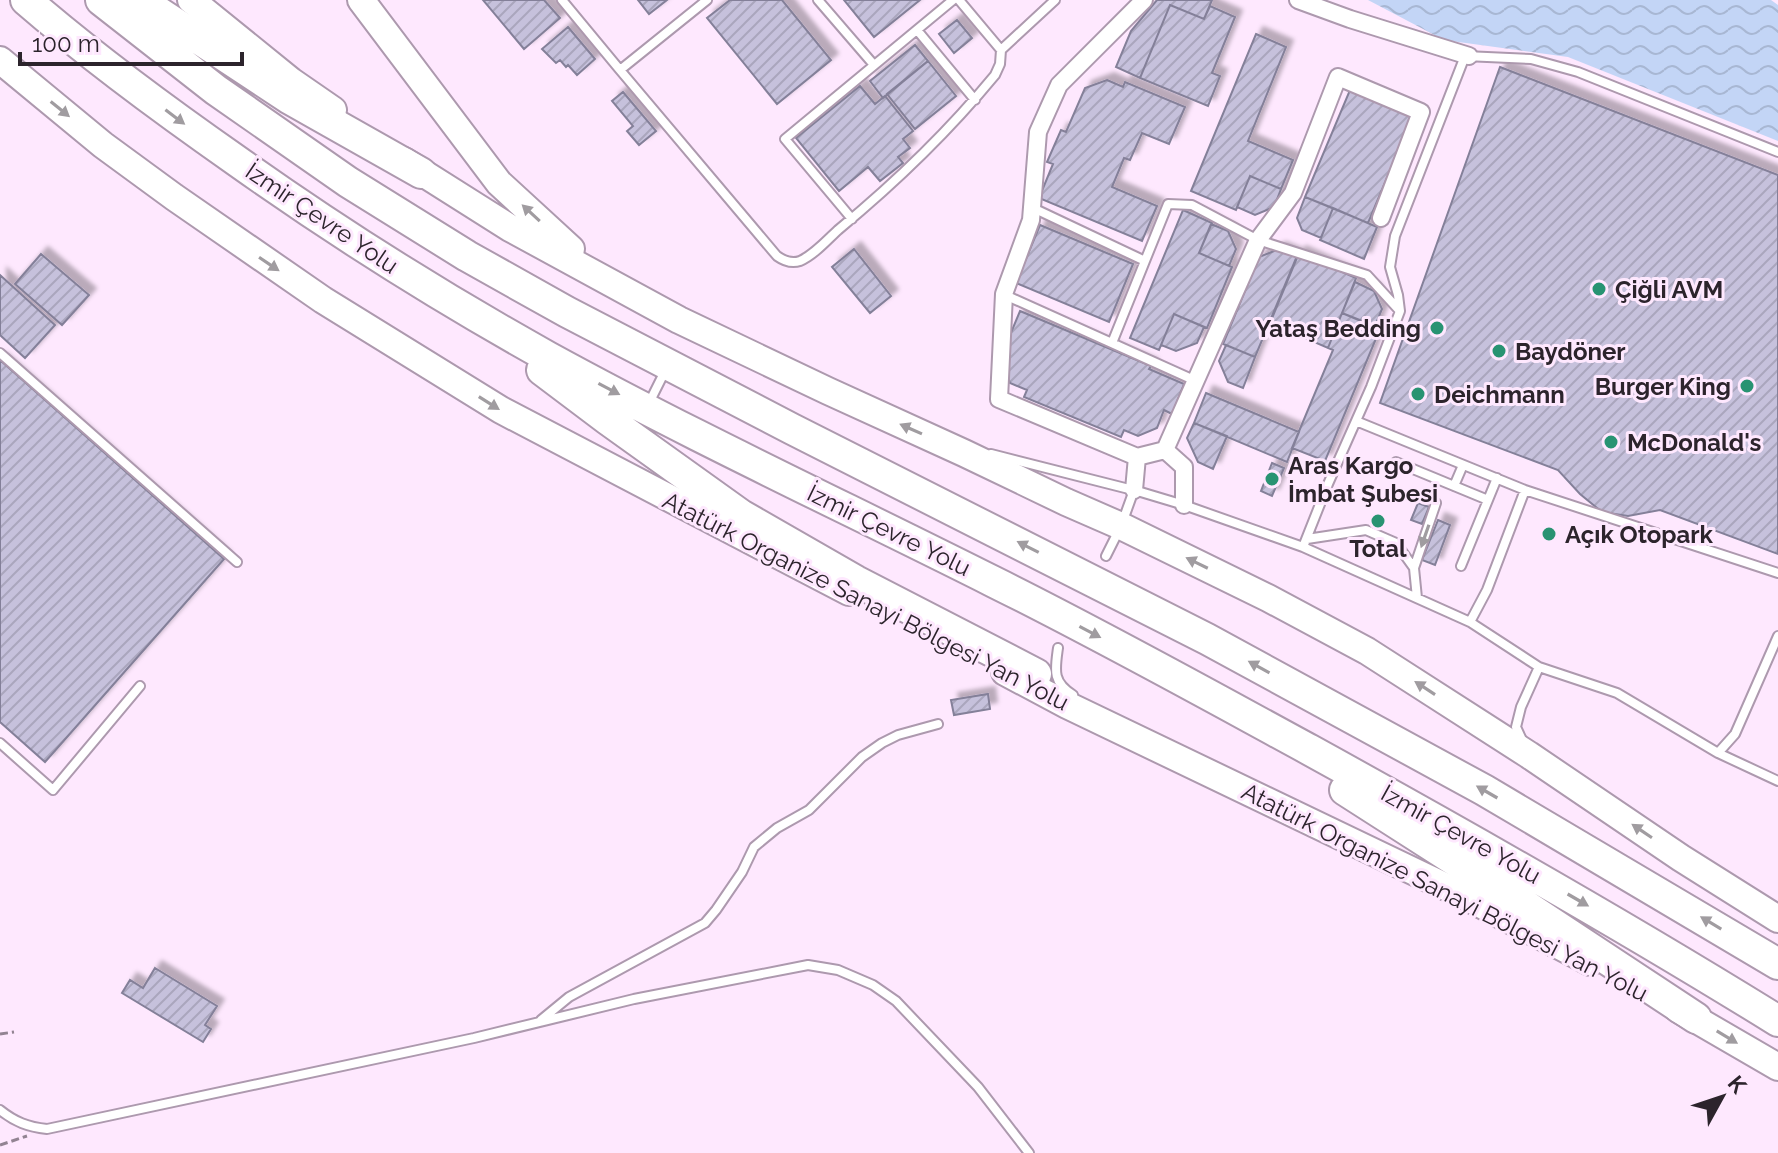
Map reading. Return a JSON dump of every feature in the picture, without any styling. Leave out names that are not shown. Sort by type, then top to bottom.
[{"type":"highway","points":[[3,0],[54,42],[135,88]]},
{"type":"highway","name":"İzmir Çevre Yolu","points":[[26,0],[135,88],[316,217],[444,297],[647,409],[999,584],[1216,698],[1629,930],[1778,1021]]},
{"type":"highway","name":"İzmir Çevre Yolu","points":[[101,0],[216,90],[348,182],[542,298],[1207,639],[1484,790],[1778,964]]},
{"type":"highway","points":[[140,0],[290,99],[421,173]]},
{"type":"highway","points":[[444,297],[741,515],[856,581],[1036,674]]},
{"type":"highway","points":[[1216,698],[1347,792],[1696,1018]]},
{"type":"main road","points":[[191,0],[291,81],[421,173],[510,228],[679,320],[1121,526],[1268,598],[1367,651],[1778,919]]},
{"type":"main road","points":[[361,0],[499,183],[610,283]]},
{"type":"main road","name":"Atatürk Organize Sanayi Bölgesi Yan Yolu","points":[[0,60],[103,145],[235,241],[323,300],[501,410],[1067,705],[1465,896],[1696,1018],[1778,1067]]},
{"type":"street","points":[[1144,0],[1059,85],[1038,132],[1031,220],[1004,294],[999,399],[1137,457],[1165,450]]},
{"type":"street","points":[[1298,0],[1469,56]]},
{"type":"street","points":[[1165,450],[1258,240],[1293,193],[1338,77],[1421,112],[1381,218]]},
{"type":"street","points":[[1165,450],[1184,467],[1184,505]]},
{"type":"street","points":[[1134,490],[1137,457]]},
{"type":"lane","points":[[562,0],[782,260],[795,262],[852,219],[933,145],[995,75],[1001,50],[1055,0]]},
{"type":"lane","points":[[620,70],[707,0]]},
{"type":"lane","points":[[818,0],[874,65]]},
{"type":"lane","points":[[852,219],[785,139],[956,0],[1001,50]]},
{"type":"lane","points":[[917,30],[975,100]]},
{"type":"lane","points":[[1305,543],[1400,311],[1390,267],[1395,236],[1465,56],[1531,59],[1578,72],[1778,152]]},
{"type":"lane","points":[[1112,343],[1168,204],[1192,205],[1258,240],[1367,275],[1400,311]]},
{"type":"lane","points":[[1032,207],[1145,261]]},
{"type":"lane","points":[[1004,294],[1196,381]]},
{"type":"lane","points":[[0,353],[237,562]]},
{"type":"lane","points":[[647,409],[668,365]]},
{"type":"lane","points":[[1356,421],[1525,490],[1778,573]]},
{"type":"lane","points":[[964,453],[992,455],[1134,490],[1305,543],[1470,622],[1539,667],[1617,693],[1718,753],[1778,781]]},
{"type":"lane","points":[[1396,462],[1488,500]]},
{"type":"lane","points":[[1454,486],[1463,465]]},
{"type":"lane","points":[[1461,566],[1497,478]]},
{"type":"lane","points":[[1106,556],[1134,490]]},
{"type":"lane","points":[[1470,622],[1487,590],[1525,490]]},
{"type":"lane","points":[[1417,598],[1414,568],[1436,503]]},
{"type":"lane","points":[[1305,543],[1366,530],[1396,543],[1414,568]]},
{"type":"lane","points":[[1718,753],[1735,734],[1778,636]]},
{"type":"lane","points":[[1058,648],[1055,671],[1060,685],[1081,699]]},
{"type":"lane","points":[[1529,755],[1516,727],[1521,707],[1539,667]]},
{"type":"lane","points":[[0,743],[53,790],[140,686]]},
{"type":"lane","points":[[1116,718],[1198,759],[1259,798]]},
{"type":"lane","points":[[537,1023],[569,997],[705,923],[742,872],[754,847],[777,828],[809,810],[862,757],[882,743],[898,735],[938,724]]},
{"type":"lane","points":[[0,1110],[31,1128],[47,1129],[460,1042],[634,999],[808,965],[838,970],[873,985],[896,1001],[978,1087],[1029,1153]]},
{"type":"path","points":[[0,1034],[14,1032]]},
{"type":"water","points":[[1368,0],[1771,0],[1778,5],[1778,141],[1568,57],[1444,40]]},
{"type":"building","points":[[483,0],[544,0],[560,18],[524,49]]},
{"type":"building","points":[[638,0],[667,0],[649,14]]},
{"type":"building","points":[[730,0],[782,0],[831,60],[777,104],[707,18]]},
{"type":"building","points":[[844,0],[920,0],[874,37]]},
{"type":"building","points":[[1157,0],[1212,0],[1204,19],[1170,5],[1140,78],[1116,67],[1131,31]]},
{"type":"building","points":[[1170,5],[1204,19],[1210,6],[1235,17],[1212,73],[1220,76],[1208,106],[1140,78]]},
{"type":"building","points":[[957,20],[972,38],[954,53],[939,34]]},
{"type":"building","points":[[568,27],[595,59],[577,75],[560,60],[556,63],[542,49]]},
{"type":"building","points":[[1256,34],[1286,47],[1248,141],[1293,160],[1281,189],[1250,176],[1236,210],[1191,191]]},
{"type":"building","points":[[915,45],[928,61],[883,98],[870,81]]},
{"type":"building","points":[[928,61],[956,96],[915,129],[887,94]]},
{"type":"building","name":"Çiğli AVM","points":[[1500,67],[1778,175],[1778,554],[1660,510],[1628,516],[1602,512],[1558,470],[1380,403]]},
{"type":"building","points":[[1107,80],[1123,87],[1125,82],[1185,107],[1169,144],[1142,133],[1130,160],[1124,158],[1112,187],[1157,206],[1142,241],[1039,198],[1053,164],[1047,162],[1061,130],[1066,132],[1085,88]]},
{"type":"building","points":[[860,86],[875,104],[885,96],[913,131],[903,139],[910,148],[898,157],[903,163],[880,181],[868,167],[839,191],[796,138]]},
{"type":"building","points":[[1350,90],[1413,116],[1368,223],[1305,197]]},
{"type":"building","points":[[623,92],[656,131],[639,145],[627,131],[633,126],[612,101]]},
{"type":"building","points":[[1250,176],[1281,189],[1274,207],[1255,215],[1237,207]]},
{"type":"building","points":[[1305,197],[1333,208],[1321,238],[1302,230],[1297,218]]},
{"type":"building","points":[[1333,208],[1377,227],[1364,259],[1320,240]]},
{"type":"building","points":[[1183,210],[1212,223],[1199,253],[1232,267],[1207,328],[1174,314],[1159,350],[1130,338]]},
{"type":"building","points":[[1211,224],[1228,231],[1236,249],[1229,266],[1199,253]]},
{"type":"building","points":[[1040,225],[1133,264],[1109,322],[1016,283]]},
{"type":"building","points":[[854,249],[891,296],[870,313],[832,267]]},
{"type":"building","points":[[1279,249],[1297,256],[1255,357],[1223,344],[1259,257]]},
{"type":"building","points":[[1299,253],[1356,278],[1328,348],[1270,323]]},
{"type":"building","points":[[41,254],[89,295],[62,325],[15,284]]},
{"type":"building","points":[[0,275],[55,325],[25,358],[0,335]]},
{"type":"building","points":[[1355,282],[1374,291],[1382,309],[1375,326],[1342,313]]},
{"type":"building","points":[[1020,311],[1151,366],[1149,369],[1184,384],[1172,414],[1164,410],[1157,428],[1138,436],[1124,430],[1121,437],[1024,397],[1027,390],[1010,383],[1002,364],[1005,347]]},
{"type":"building","points":[[1342,313],[1380,329],[1325,461],[1292,448],[1333,350],[1328,348]]},
{"type":"building","points":[[1174,314],[1204,327],[1197,343],[1176,351],[1161,345]]},
{"type":"building","points":[[1226,345],[1255,357],[1243,388],[1228,382],[1219,361]]},
{"type":"building","points":[[0,360],[224,559],[45,762],[0,722]]},
{"type":"building","points":[[1206,393],[1299,432],[1287,462],[1194,423]]},
{"type":"building","points":[[1194,423],[1227,436],[1213,469],[1198,462],[1187,438]]},
{"type":"building","name":"Aras Kargo İmbat Şubesi","points":[[1272,463],[1284,468],[1272,496],[1261,491]]},
{"type":"building","points":[[1418,503],[1429,507],[1422,524],[1411,520]]},
{"type":"building","points":[[1438,520],[1450,525],[1435,565],[1422,560]]},
{"type":"building","points":[[988,694],[990,709],[954,715],[951,700]]},
{"type":"building","points":[[155,968],[217,1006],[205,1025],[211,1029],[203,1042],[122,993],[130,980],[143,988]]},
{"type":"place","name":"Çiğli AVM","points":[[1599,289]]},
{"type":"place","name":"Yataş Bedding","points":[[1437,328]]},
{"type":"place","name":"Baydöner","points":[[1499,351]]},
{"type":"place","name":"Burger King","points":[[1747,386]]},
{"type":"place","name":"Deichmann","points":[[1418,394]]},
{"type":"place","name":"McDonald's","points":[[1611,442]]},
{"type":"place","name":"Aras Kargo İmbat Şubesi","points":[[1272,479]]},
{"type":"place","name":"Total","points":[[1378,521]]},
{"type":"place","name":"Açık Otopark","points":[[1549,534]]}]
